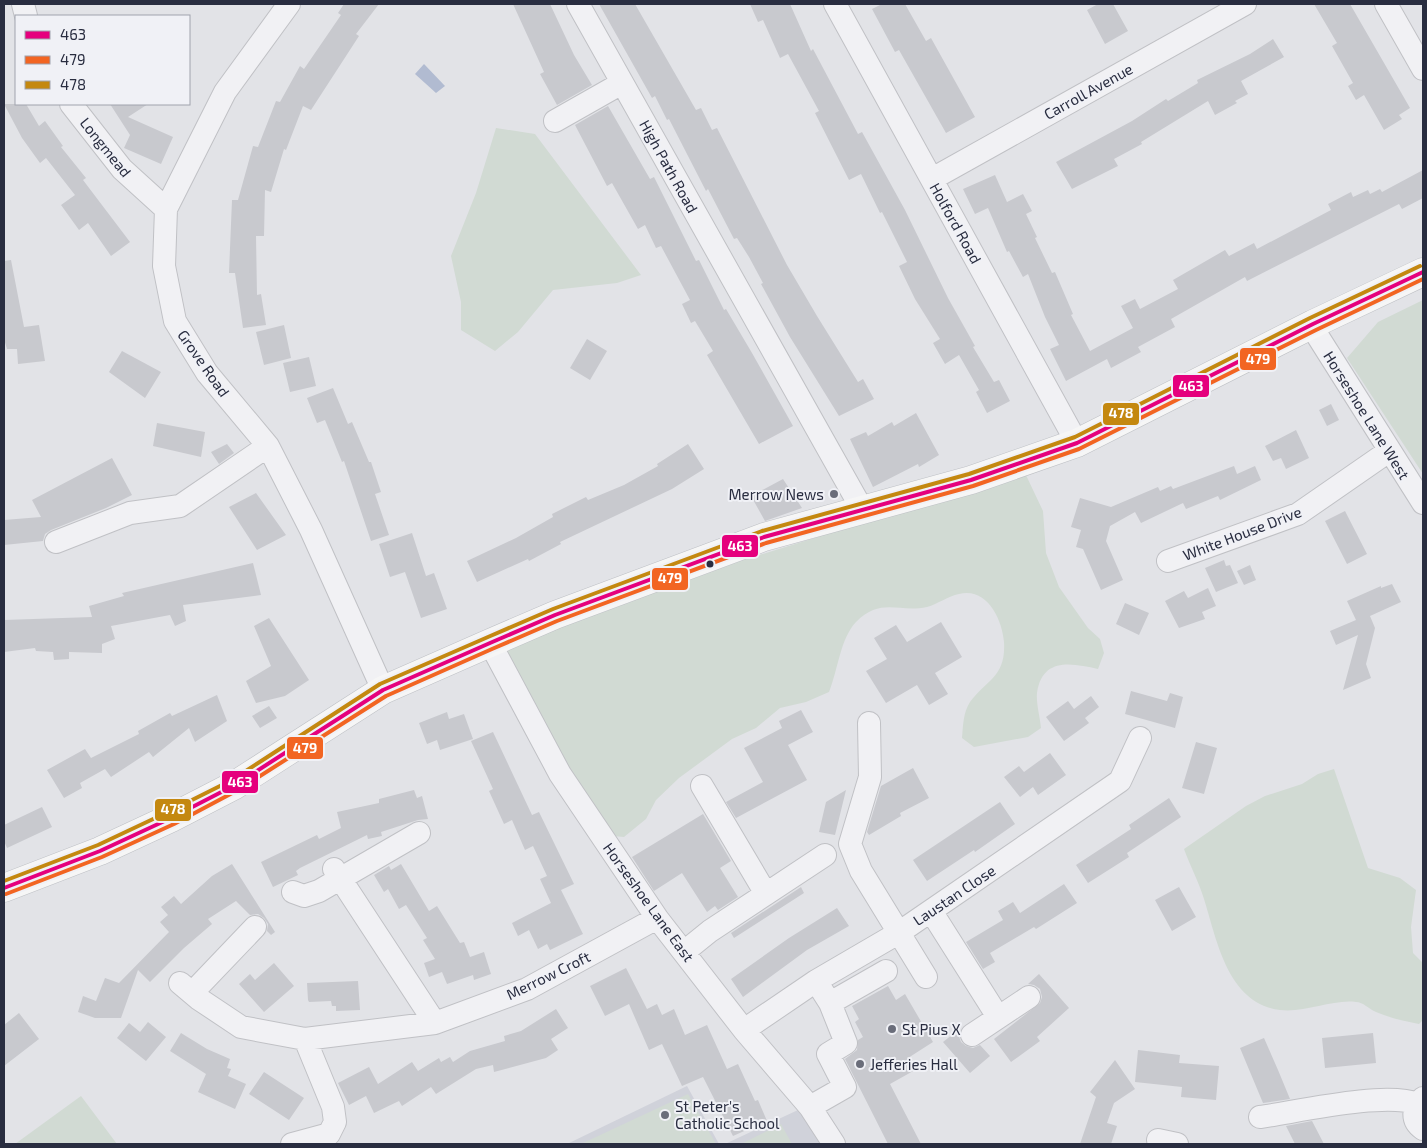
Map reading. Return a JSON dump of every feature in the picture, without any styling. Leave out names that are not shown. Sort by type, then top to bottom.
[{"type":"main road","points":[[4,888],[100,851],[172,818],[235,785],[383,690],[490,643],[555,615],[764,537],[971,480],[1077,442],[1313,324],[1423,272]]},
{"type":"street","name":"Grove Road","points":[[289,4],[225,92],[166,209],[164,266],[175,321],[207,373],[268,446],[311,530],[383,690]]},
{"type":"street","name":"High Path Road","points":[[578,4],[863,511]]},
{"type":"street","name":"Holford Road","points":[[835,4],[1077,442]]},
{"type":"street","name":"Carroll Avenue","points":[[932,179],[1245,4]]},
{"type":"street","points":[[1386,4],[1423,69]]},
{"type":"street","points":[[555,121],[622,83]]},
{"type":"street","name":"Longmead","points":[[72,105],[122,169],[166,209]]},
{"type":"street","name":"Horseshoe Lane West","points":[[1313,324],[1317,335],[1388,451],[1423,503]]},
{"type":"street","points":[[56,542],[130,512],[180,506],[268,446]]},
{"type":"street","name":"White House Drive","points":[[1168,561],[1298,514],[1388,451]]},
{"type":"street","name":"Horseshoe Lane East","points":[[490,643],[560,774],[657,918],[744,1030],[810,1107],[834,1144]]},
{"type":"street","points":[[869,723],[870,777],[850,844],[861,871],[926,977]]},
{"type":"street","name":"Laustan Close","points":[[744,1030],[816,981],[900,932],[1120,781],[1140,738]]},
{"type":"street","points":[[702,786],[766,894]]},
{"type":"street","points":[[293,892],[304,896],[338,874],[419,833]]},
{"type":"street","points":[[684,952],[710,931],[825,856]]},
{"type":"street","points":[[338,874],[435,1023]]},
{"type":"street","points":[[931,911],[998,1017]]},
{"type":"street","name":"Merrow Croft","points":[[255,927],[186,988],[240,1027],[305,1039],[435,1023],[527,989],[657,918]]},
{"type":"street","points":[[830,1003],[886,971]]},
{"type":"street","points":[[810,1107],[845,1087],[828,1054],[846,1043],[830,1003],[816,981]]},
{"type":"street","points":[[972,1035],[1029,997]]},
{"type":"street","points":[[292,1144],[329,1134],[335,1122],[333,1107],[305,1039]]},
{"type":"street","points":[[1260,1117],[1337,1104],[1404,1100],[1420,1101],[1414,1116],[1417,1123],[1423,1129]]},
{"type":"shaded area","points":[[496,128],[535,134],[641,275],[617,283],[553,290],[518,332],[495,351],[461,330],[461,302],[451,256],[476,193]]},
{"type":"shaded area","points":[[1423,300],[1423,474],[1347,358],[1378,322]]},
{"type":"shaded area","points":[[1025,473],[1043,511],[1046,553],[1059,587],[1088,628],[1100,639],[1104,653],[1098,669],[1069,664],[1052,668],[1045,673],[1040,681],[1037,693],[1041,728],[1028,737],[974,747],[962,738],[966,711],[970,702],[999,670],[1004,654],[1003,633],[1000,624],[985,600],[978,595],[969,593],[955,595],[927,607],[882,608],[865,614],[851,629],[846,637],[829,692],[806,702],[780,708],[756,728],[732,739],[679,778],[656,800],[646,819],[624,837],[601,835],[495,652],[743,560]]},
{"type":"shaded area","points":[[1334,769],[1368,868],[1400,878],[1416,890],[1411,927],[1413,953],[1423,963],[1423,1020],[1419,1024],[1381,1014],[1359,1002],[1338,1002],[1299,1010],[1280,1010],[1262,1005],[1248,995],[1236,983],[1227,967],[1202,893],[1184,849],[1246,806],[1265,796],[1302,784],[1318,774]]},
{"type":"shaded area","name":"St Peter's Catholic School","points":[[687,1086],[719,1144],[567,1144]]},
{"type":"shaded area","name":"St Peter's Catholic School","points":[[688,1094],[716,1144],[581,1144]]},
{"type":"shaded area","points":[[81,1096],[117,1144],[15,1144]]},
{"type":"shaded area","name":"St Peter's Catholic School","points":[[798,1110],[824,1144],[725,1144]]},
{"type":"shaded area","points":[[781,1124],[792,1144],[741,1144]]},
{"type":"water","points":[[424,64],[445,86],[436,93],[415,74]]},
{"type":"building","points":[[344,4],[379,4],[356,34],[359,36],[311,110],[303,106],[286,150],[284,149],[271,192],[265,190],[264,236],[256,236],[257,295],[261,294],[266,325],[243,328],[235,273],[229,273],[232,200],[238,200],[253,146],[258,147],[276,101],[280,102],[300,66],[304,69],[341,15],[338,13]]},
{"type":"building","points":[[513,4],[550,4],[574,55],[592,85],[557,105],[540,74],[544,72]]},
{"type":"building","points":[[599,4],[635,4],[696,110],[701,108],[712,130],[717,128],[787,265],[858,382],[863,379],[874,399],[839,416],[790,337],[761,284],[763,283],[749,257],[737,238],[734,239],[708,189],[706,191],[669,119],[667,120],[655,96],[652,98]]},
{"type":"building","points":[[750,4],[790,4],[811,51],[813,49],[858,134],[862,132],[905,210],[948,298],[975,346],[973,347],[994,382],[999,380],[1010,401],[987,413],[976,392],[979,390],[959,355],[945,364],[933,343],[940,339],[915,299],[899,266],[907,262],[882,212],[880,213],[861,174],[849,180],[815,113],[819,111],[788,54],[780,58],[763,20],[758,22]]},
{"type":"building","points":[[882,4],[905,4],[926,41],[931,38],[975,117],[946,133],[899,50],[895,52],[872,9]]},
{"type":"building","points":[[1098,4],[1113,4],[1128,31],[1105,44],[1087,10]]},
{"type":"building","points":[[1314,4],[1350,4],[1410,108],[1399,115],[1402,119],[1384,130],[1364,95],[1356,100],[1348,86],[1353,83],[1332,46],[1337,43]]},
{"type":"building","points":[[1273,39],[1284,57],[1241,81],[1248,94],[1235,101],[1237,103],[1215,115],[1208,101],[1141,142],[1142,144],[1114,159],[1118,166],[1072,189],[1056,162],[1132,121],[1166,99],[1168,101],[1198,83],[1197,80],[1250,54]]},
{"type":"building","points":[[4,104],[27,105],[39,126],[45,121],[63,146],[61,147],[86,178],[83,180],[130,242],[111,256],[88,223],[79,230],[61,205],[75,195],[46,158],[40,163],[22,138]]},
{"type":"building","points":[[111,105],[146,105],[128,117],[173,137],[161,164],[124,148],[130,135]]},
{"type":"building","points":[[608,106],[650,179],[654,177],[696,261],[699,260],[724,310],[726,309],[793,426],[759,444],[707,355],[713,351],[695,321],[691,323],[682,304],[690,300],[661,246],[656,248],[645,225],[638,229],[612,183],[607,186],[575,125]]},
{"type":"building","points":[[1423,170],[1423,198],[1402,209],[1399,204],[1247,281],[1245,277],[1171,319],[1175,327],[1138,347],[1141,352],[1111,368],[1107,359],[1066,381],[1050,349],[1059,345],[1045,317],[1028,274],[1023,277],[1009,251],[1007,252],[988,208],[975,214],[963,189],[995,175],[1007,202],[1023,194],[1032,211],[1026,214],[1037,237],[1035,238],[1052,273],[1055,272],[1073,314],[1071,315],[1090,351],[1133,328],[1121,306],[1135,299],[1140,309],[1178,289],[1173,280],[1225,250],[1229,256],[1254,243],[1257,249],[1331,210],[1328,204],[1351,192],[1353,197],[1368,190],[1370,194],[1380,189],[1382,192]]},
{"type":"building","points":[[11,260],[24,327],[39,325],[45,361],[18,364],[17,349],[7,349],[4,339],[4,261]]},
{"type":"building","points":[[284,325],[291,358],[264,365],[256,332]]},
{"type":"building","points":[[587,339],[607,351],[590,380],[570,368]]},
{"type":"building","points":[[122,351],[161,372],[145,398],[109,372]]},
{"type":"building","points":[[309,357],[316,386],[290,392],[283,363]]},
{"type":"building","points":[[333,388],[348,424],[352,422],[369,462],[371,462],[381,492],[375,494],[389,535],[371,541],[344,461],[342,462],[325,420],[317,423],[307,398]]},
{"type":"building","points":[[1331,404],[1339,420],[1327,426],[1319,410]]},
{"type":"building","points":[[916,413],[939,455],[919,467],[918,464],[873,487],[850,439],[866,432],[868,436],[892,422],[894,426]]},
{"type":"building","points":[[157,423],[205,432],[201,457],[153,446]]},
{"type":"building","points":[[1296,430],[1309,458],[1286,469],[1281,458],[1273,461],[1265,446]]},
{"type":"building","points":[[227,444],[234,453],[219,464],[211,452]]},
{"type":"building","points":[[688,444],[704,469],[672,489],[560,542],[561,544],[529,561],[528,559],[477,582],[467,561],[516,538],[553,517],[552,514],[586,497],[588,500],[624,485],[658,466],[657,464]]},
{"type":"building","points":[[112,458],[132,495],[106,508],[51,530],[45,534],[43,541],[4,545],[4,520],[41,517],[32,500]]},
{"type":"building","points":[[1234,466],[1237,474],[1255,466],[1261,480],[1220,500],[1218,496],[1186,509],[1183,503],[1141,523],[1135,512],[1110,526],[1106,541],[1123,580],[1101,590],[1083,549],[1076,547],[1081,530],[1071,527],[1080,498],[1111,507],[1158,487],[1160,491],[1171,486],[1173,489]]},
{"type":"building","points":[[783,479],[802,508],[765,521],[751,496]]},
{"type":"building","points":[[256,493],[286,535],[257,550],[229,507]]},
{"type":"building","points":[[1345,511],[1367,554],[1347,564],[1325,521]]},
{"type":"building","points":[[412,533],[426,576],[434,573],[447,609],[421,618],[405,572],[390,577],[379,544]]},
{"type":"building","points":[[1224,560],[1226,566],[1230,565],[1238,583],[1216,592],[1205,568]]},
{"type":"building","points":[[253,563],[261,595],[183,605],[186,621],[175,626],[170,615],[111,626],[115,639],[102,644],[102,653],[69,652],[69,659],[54,660],[53,652],[36,651],[35,648],[4,652],[4,620],[92,617],[89,606],[124,596],[122,593]]},
{"type":"building","points":[[1250,565],[1256,580],[1244,585],[1237,571]]},
{"type":"building","points":[[1392,584],[1401,602],[1370,616],[1375,628],[1366,664],[1371,678],[1343,690],[1358,635],[1336,645],[1330,631],[1356,620],[1347,601],[1381,586],[1381,588]]},
{"type":"building","points":[[1208,588],[1216,606],[1202,612],[1205,619],[1179,628],[1165,601],[1184,591],[1188,598]]},
{"type":"building","points":[[1125,603],[1149,613],[1139,635],[1116,624]]},
{"type":"building","points":[[269,618],[309,680],[285,696],[256,703],[246,681],[271,666],[254,626]]},
{"type":"building","points":[[941,622],[962,657],[935,673],[948,694],[929,705],[917,685],[886,703],[866,671],[887,659],[874,638],[896,625],[907,642]]},
{"type":"building","points":[[1131,691],[1167,701],[1170,693],[1183,697],[1175,728],[1125,714]]},
{"type":"building","points":[[217,695],[227,721],[195,742],[189,728],[153,757],[149,752],[111,777],[105,769],[80,783],[82,788],[64,798],[47,770],[85,749],[91,758],[139,734],[138,731],[170,713],[172,716]]},
{"type":"building","points":[[1091,696],[1099,707],[1085,718],[1089,723],[1064,741],[1046,717],[1068,701],[1074,709]]},
{"type":"building","points":[[269,706],[277,718],[260,728],[252,716]]},
{"type":"building","points":[[801,710],[813,732],[788,745],[807,780],[736,818],[726,802],[763,782],[744,748],[782,728],[779,721]]},
{"type":"building","points":[[447,712],[449,719],[464,714],[473,739],[440,750],[437,740],[427,744],[419,723]]},
{"type":"building","points":[[493,732],[532,815],[539,812],[574,884],[561,890],[583,934],[550,950],[547,944],[538,949],[529,930],[518,936],[512,923],[551,903],[540,879],[547,876],[533,846],[525,850],[512,820],[504,824],[489,791],[493,789],[471,741]]},
{"type":"building","points":[[1196,742],[1217,748],[1204,794],[1182,788]]},
{"type":"building","points":[[1050,753],[1066,775],[1038,795],[1033,787],[1020,797],[1004,777],[1019,766],[1024,772]]},
{"type":"building","points":[[913,768],[929,798],[900,813],[901,816],[869,835],[867,832],[881,786]]},
{"type":"building","points":[[414,790],[417,798],[422,796],[428,819],[418,820],[381,832],[382,836],[368,839],[367,835],[300,868],[296,871],[298,875],[273,887],[261,862],[317,835],[319,839],[341,828],[337,812],[379,803],[379,799]]},
{"type":"building","points":[[846,790],[835,835],[819,832],[826,802]]},
{"type":"building","points":[[1169,798],[1181,817],[1127,853],[1129,857],[1088,883],[1076,865],[1131,829],[1129,825]]},
{"type":"building","points":[[1000,802],[1015,824],[975,852],[974,850],[927,881],[913,860]]},
{"type":"building","points":[[42,807],[52,827],[7,848],[4,841],[4,825]]},
{"type":"building","points":[[703,814],[731,861],[720,868],[738,897],[718,910],[715,906],[707,912],[682,873],[654,891],[632,857]]},
{"type":"building","points":[[232,864],[275,932],[271,935],[267,931],[268,924],[264,918],[258,914],[250,915],[236,901],[208,919],[212,924],[184,948],[150,982],[138,970],[121,1018],[95,1018],[78,1012],[83,996],[96,1001],[105,978],[119,983],[169,932],[160,922],[168,915],[161,907],[174,896],[181,904],[212,876]]},
{"type":"building","points":[[401,864],[429,911],[437,906],[460,943],[464,942],[470,957],[484,952],[491,974],[474,980],[473,975],[447,984],[442,972],[429,977],[424,963],[435,959],[423,940],[427,938],[406,905],[399,909],[388,889],[384,892],[374,875],[389,866],[391,870]]},
{"type":"building","points":[[1064,884],[1077,903],[1036,929],[1034,927],[990,953],[995,962],[983,969],[966,942],[1003,920],[998,911],[1013,902],[1020,913]]},
{"type":"building","points":[[801,887],[804,893],[734,938],[731,933]]},
{"type":"building","points":[[1179,887],[1196,917],[1172,931],[1155,900]]},
{"type":"building","points":[[837,908],[849,926],[807,950],[743,997],[731,979],[789,938]]},
{"type":"building","points":[[274,963],[294,986],[264,1012],[239,984],[250,974],[255,980]]},
{"type":"building","points":[[626,968],[647,1009],[657,1004],[662,1015],[674,1009],[685,1035],[707,1025],[727,1069],[738,1064],[755,1101],[758,1100],[767,1121],[733,1136],[703,1077],[682,1086],[662,1044],[649,1050],[629,1004],[605,1016],[590,986]]},
{"type":"building","points":[[1039,974],[1069,1008],[1037,1037],[1040,1041],[1011,1062],[994,1039],[1040,1003],[1042,997],[1040,989],[1028,984]]},
{"type":"building","points":[[358,981],[360,1010],[336,1011],[336,1006],[332,1006],[331,1001],[309,1002],[308,1000],[307,983]]},
{"type":"building","points":[[888,986],[896,1000],[905,994],[933,1042],[908,1058],[915,1070],[890,1084],[921,1144],[888,1144],[845,1059],[857,1050],[858,1040],[863,1037],[855,1022],[859,1019],[852,1006]]},
{"type":"building","points":[[556,1009],[568,1028],[551,1039],[558,1050],[546,1058],[494,1072],[493,1065],[476,1069],[436,1094],[431,1087],[402,1106],[399,1101],[374,1113],[366,1096],[349,1105],[338,1083],[369,1067],[378,1084],[412,1062],[418,1071],[439,1058],[441,1062],[450,1057],[453,1062],[470,1051],[505,1041],[504,1036],[521,1031]]},
{"type":"building","points":[[19,1013],[39,1039],[4,1066],[4,1025]]},
{"type":"building","points":[[148,1022],[166,1037],[146,1061],[117,1038],[129,1023],[140,1032]]},
{"type":"building","points":[[957,1031],[961,1042],[966,1046],[973,1048],[980,1045],[990,1056],[970,1073],[943,1042]]},
{"type":"building","points":[[181,1033],[207,1049],[230,1059],[227,1068],[231,1069],[228,1076],[246,1084],[235,1109],[198,1092],[206,1074],[170,1051]]},
{"type":"building","points":[[1373,1033],[1376,1063],[1325,1068],[1322,1038]]},
{"type":"building","points":[[1264,1038],[1290,1099],[1263,1103],[1240,1048]]},
{"type":"building","points":[[1138,1050],[1180,1055],[1179,1063],[1219,1066],[1216,1100],[1181,1097],[1182,1087],[1135,1082]]},
{"type":"building","points":[[1115,1060],[1135,1089],[1114,1103],[1107,1123],[1117,1126],[1111,1144],[1080,1144],[1096,1097],[1090,1092]]},
{"type":"building","points":[[264,1072],[304,1098],[289,1120],[249,1094]]},
{"type":"building","points":[[1312,1121],[1324,1144],[1295,1144],[1286,1126]]},
{"type":"transit line","name":"478","points":[[4,881],[98,845],[232,780],[380,684],[488,637],[553,609],[762,531],[969,474],[1075,437],[1310,318],[1420,266]]},
{"type":"transit line","name":"463","points":[[4,888],[100,851],[171,818],[235,785],[383,690],[490,643],[555,615],[764,537],[971,480],[1077,443],[1313,324],[1423,272]]},
{"type":"transit line","name":"479","points":[[6,894],[102,857],[174,824],[238,790],[386,696],[492,649],[557,621],[766,543],[973,486],[1079,449],[1316,330],[1423,279]]},
{"type":"place","name":"Merrow News","points":[[834,494]]},
{"type":"place","name":"St Pius X","points":[[892,1029]]},
{"type":"place","name":"Jefferies Hall","points":[[860,1064]]},
{"type":"place","name":"St Peter's Catholic School","points":[[665,1115]]}]
